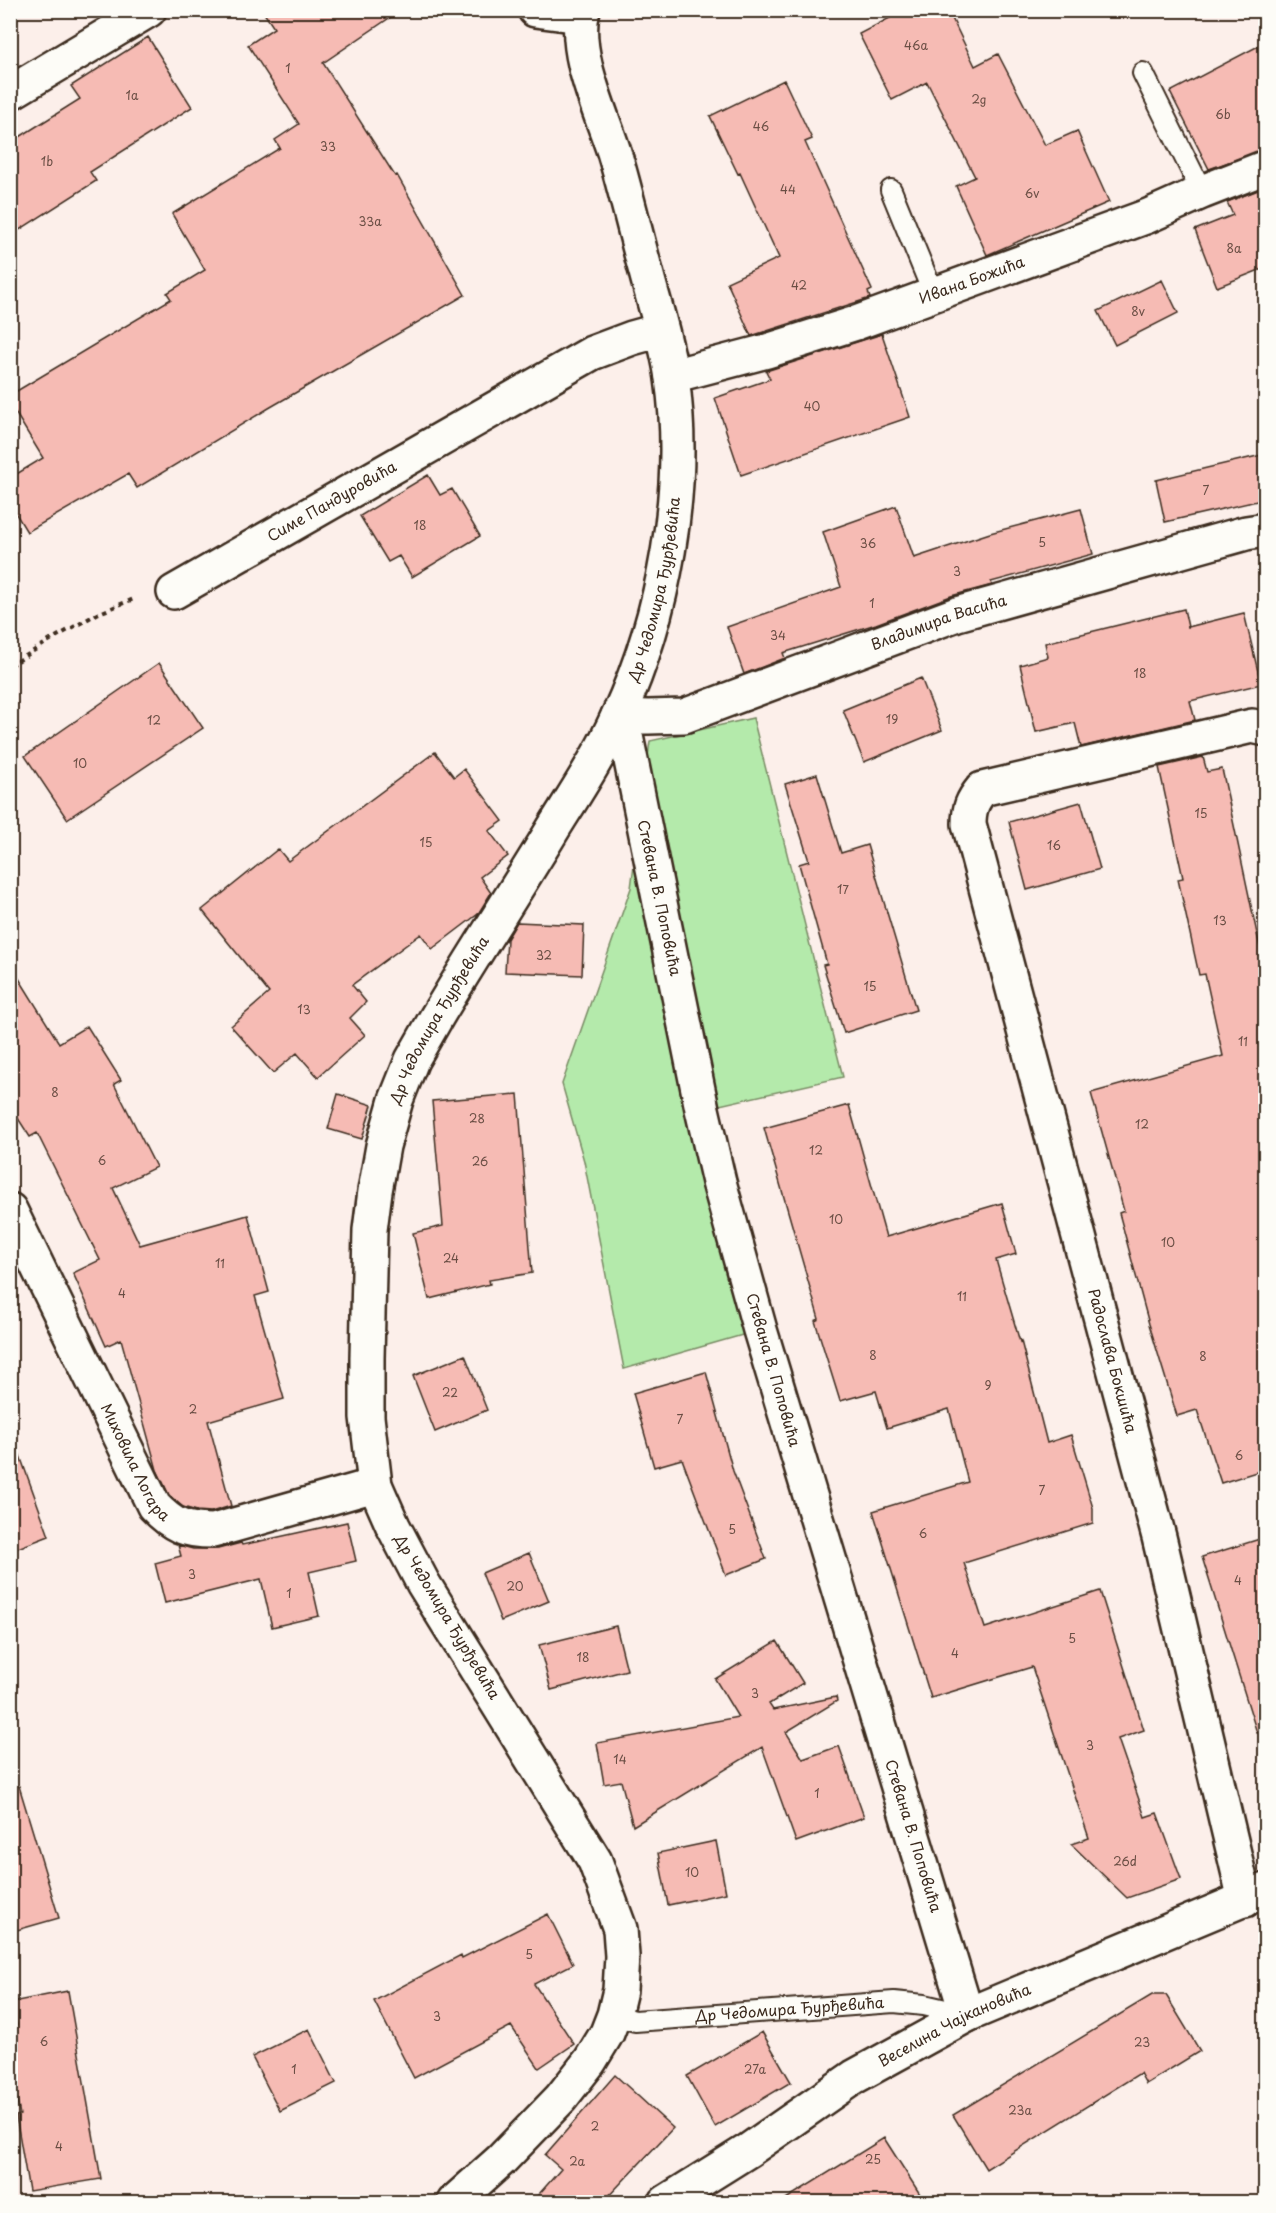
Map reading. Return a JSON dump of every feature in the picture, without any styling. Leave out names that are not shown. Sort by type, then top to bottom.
[{"type":"street","points":[[10,93],[149,10]]},
{"type":"street","points":[[535,10],[582,13]]},
{"type":"street","name":"Др Чедомира Ђурђевића","points":[[454,2202],[501,2160],[561,2098],[590,2061],[607,2033],[614,2015],[620,1990],[622,1956],[620,1929],[595,1861],[423,1583],[393,1526],[375,1485],[367,1417],[370,1230],[383,1146],[396,1100],[412,1060],[477,950],[592,766],[618,716],[654,619],[664,579],[677,450],[672,376],[614,152],[587,73],[581,39],[582,13]]},
{"type":"street","name":"Ивана Божића","points":[[672,376],[767,351],[934,295],[1148,216],[1266,167]]},
{"type":"street","name":"Симе Пандуровића","points":[[174,592],[592,353],[661,330]]},
{"type":"street","name":"Владимира Васића","points":[[618,716],[684,716],[957,614],[1246,533],[1266,530]]},
{"type":"street","name":"Стевана В. Поповића","points":[[618,716],[625,731],[702,1109],[723,1194],[760,1330],[967,2016]]},
{"type":"street","name":"Радослава Бокшића","points":[[1255,1895],[969,824],[971,803],[982,789],[1252,726],[1266,729]]},
{"type":"street","name":"Миховила Логара","points":[[10,1210],[154,1506],[169,1522],[187,1529],[213,1531],[375,1485]]},
{"type":"street","name":"Веселина Чајкановића","points":[[666,2202],[749,2150],[854,2078],[967,2016],[1255,1895]]},
{"type":"lane","points":[[1143,73],[1202,192]]},
{"type":"lane","points":[[891,190],[934,295]]},
{"type":"lane","name":"Др Чедомира Ђурђевића","points":[[614,2015],[635,2021],[894,2002],[924,2005],[967,2016]]},
{"type":"path","points":[[10,666],[52,639],[98,614],[131,602],[166,581],[174,592]]},
{"type":"green space","points":[[753,718],[843,1077],[702,1109],[760,1330],[624,1369],[584,1161],[562,1084],[631,888],[650,741]]},
{"type":"building","points":[[262,10],[401,10],[323,63],[395,176],[397,175],[465,295],[269,408],[137,488],[128,474],[27,532],[10,504],[10,478],[43,458],[10,404],[10,395],[171,299],[167,293],[205,270],[172,214],[280,148],[275,140],[299,124],[248,45],[274,28]]},
{"type":"building","points":[[905,10],[948,10],[975,66],[998,54],[1045,145],[1077,131],[1109,202],[987,255],[956,186],[975,177],[927,82],[892,100],[859,34]]},
{"type":"building","points":[[148,37],[192,107],[90,172],[96,181],[10,236],[10,143],[80,99],[71,86]]},
{"type":"building","points":[[1266,42],[1266,149],[1209,169],[1170,92]]},
{"type":"building","points":[[784,80],[812,139],[805,142],[872,290],[868,292],[870,298],[751,336],[727,282],[779,258],[740,173],[738,174],[710,116]]},
{"type":"building","points":[[1266,187],[1266,277],[1262,269],[1217,287],[1195,230],[1233,215],[1227,202]]},
{"type":"building","points":[[1162,280],[1178,313],[1115,345],[1098,311]]},
{"type":"building","points":[[882,334],[910,417],[741,475],[715,398],[770,379],[766,371]]},
{"type":"building","points":[[1266,454],[1266,499],[1165,522],[1156,480]]},
{"type":"building","points":[[428,475],[440,495],[452,489],[480,536],[412,577],[399,556],[388,562],[360,516]]},
{"type":"building","points":[[896,506],[914,558],[990,533],[1081,509],[1093,554],[991,582],[992,585],[951,596],[876,624],[783,653],[785,658],[744,674],[727,627],[841,587],[823,532]]},
{"type":"building","points":[[1184,609],[1188,627],[1244,613],[1261,684],[1190,701],[1195,720],[1081,747],[1075,723],[1036,732],[1020,665],[1048,657],[1045,643]]},
{"type":"building","points":[[159,663],[203,728],[67,819],[25,756]]},
{"type":"building","points":[[921,678],[942,730],[864,762],[843,710]]},
{"type":"building","points":[[435,752],[454,777],[464,769],[503,821],[489,831],[508,856],[480,877],[491,893],[478,914],[432,949],[421,934],[352,985],[366,1002],[350,1018],[365,1035],[318,1077],[297,1053],[273,1073],[231,1026],[269,993],[202,910],[278,849],[288,861]]},
{"type":"building","points":[[1203,757],[1207,772],[1222,769],[1266,976],[1266,1469],[1221,1483],[1197,1410],[1177,1416],[1119,1213],[1124,1211],[1091,1093],[1223,1056],[1205,974],[1199,975],[1178,879],[1183,878],[1159,767]]},
{"type":"building","points":[[817,774],[841,853],[867,845],[916,1010],[844,1033],[823,965],[827,964],[799,864],[809,861],[785,784]]},
{"type":"building","points":[[1081,802],[1100,869],[1027,890],[1009,822]]},
{"type":"building","points":[[517,922],[584,925],[582,975],[505,972],[507,939]]},
{"type":"building","points":[[10,964],[59,1043],[87,1026],[121,1080],[114,1084],[156,1167],[113,1188],[140,1245],[248,1215],[269,1292],[255,1296],[284,1399],[208,1421],[231,1506],[211,1512],[197,1511],[183,1507],[169,1495],[157,1470],[121,1339],[106,1346],[73,1273],[100,1260],[37,1133],[30,1137],[10,1106]]},
{"type":"building","points":[[338,1094],[372,1105],[362,1139],[328,1129]]},
{"type":"building","points":[[518,1094],[532,1273],[489,1280],[490,1284],[429,1299],[413,1233],[443,1226],[432,1101]]},
{"type":"building","points":[[849,1105],[886,1237],[1002,1203],[1016,1254],[996,1260],[1021,1341],[1047,1443],[1071,1435],[1093,1508],[1093,1523],[964,1563],[985,1628],[1100,1591],[1144,1730],[1118,1739],[1145,1817],[1157,1813],[1181,1879],[1127,1898],[1071,1844],[1089,1838],[1032,1667],[931,1698],[873,1511],[968,1482],[949,1409],[887,1428],[876,1391],[840,1401],[815,1321],[819,1319],[764,1128]]},
{"type":"building","points":[[465,1355],[487,1410],[435,1432],[413,1376]]},
{"type":"building","points":[[706,1372],[733,1471],[766,1559],[726,1575],[682,1459],[654,1467],[633,1393]]},
{"type":"building","points":[[15,1442],[49,1536],[10,1551],[10,1443]]},
{"type":"building","points":[[347,1522],[356,1561],[309,1572],[319,1616],[272,1627],[261,1579],[165,1603],[155,1563],[181,1556],[178,1545],[193,1549],[218,1549]]},
{"type":"building","points":[[1266,1537],[1266,1732],[1257,1733],[1202,1557]]},
{"type":"building","points":[[529,1553],[549,1601],[501,1621],[482,1573]]},
{"type":"building","points":[[616,1626],[627,1670],[551,1690],[539,1645]]},
{"type":"building","points":[[777,1641],[803,1683],[769,1704],[773,1710],[836,1697],[837,1701],[786,1732],[803,1759],[839,1746],[864,1817],[796,1842],[762,1747],[633,1826],[621,1781],[604,1784],[597,1743],[738,1717],[715,1679]]},
{"type":"building","points":[[19,1786],[59,1918],[10,1932],[10,1787]]},
{"type":"building","points":[[716,1841],[726,1893],[668,1905],[658,1853]]},
{"type":"building","points":[[548,1914],[573,1964],[534,1984],[574,2044],[539,2068],[511,2026],[414,2078],[374,2001],[461,1955],[462,1958]]},
{"type":"building","points":[[68,1991],[101,2179],[29,2191],[16,2116],[20,2115],[10,2067],[10,2027],[17,2025],[12,2002]]},
{"type":"building","points":[[1152,1995],[1166,1995],[1200,2051],[1146,2084],[1140,2073],[986,2169],[953,2115]]},
{"type":"building","points":[[309,2029],[336,2083],[280,2111],[252,2057]]},
{"type":"building","points":[[762,2032],[791,2082],[715,2127],[687,2076]]},
{"type":"building","points":[[615,2075],[673,2128],[603,2202],[532,2202],[561,2169],[545,2155]]},
{"type":"building","points":[[884,2138],[925,2202],[781,2202]]}]
